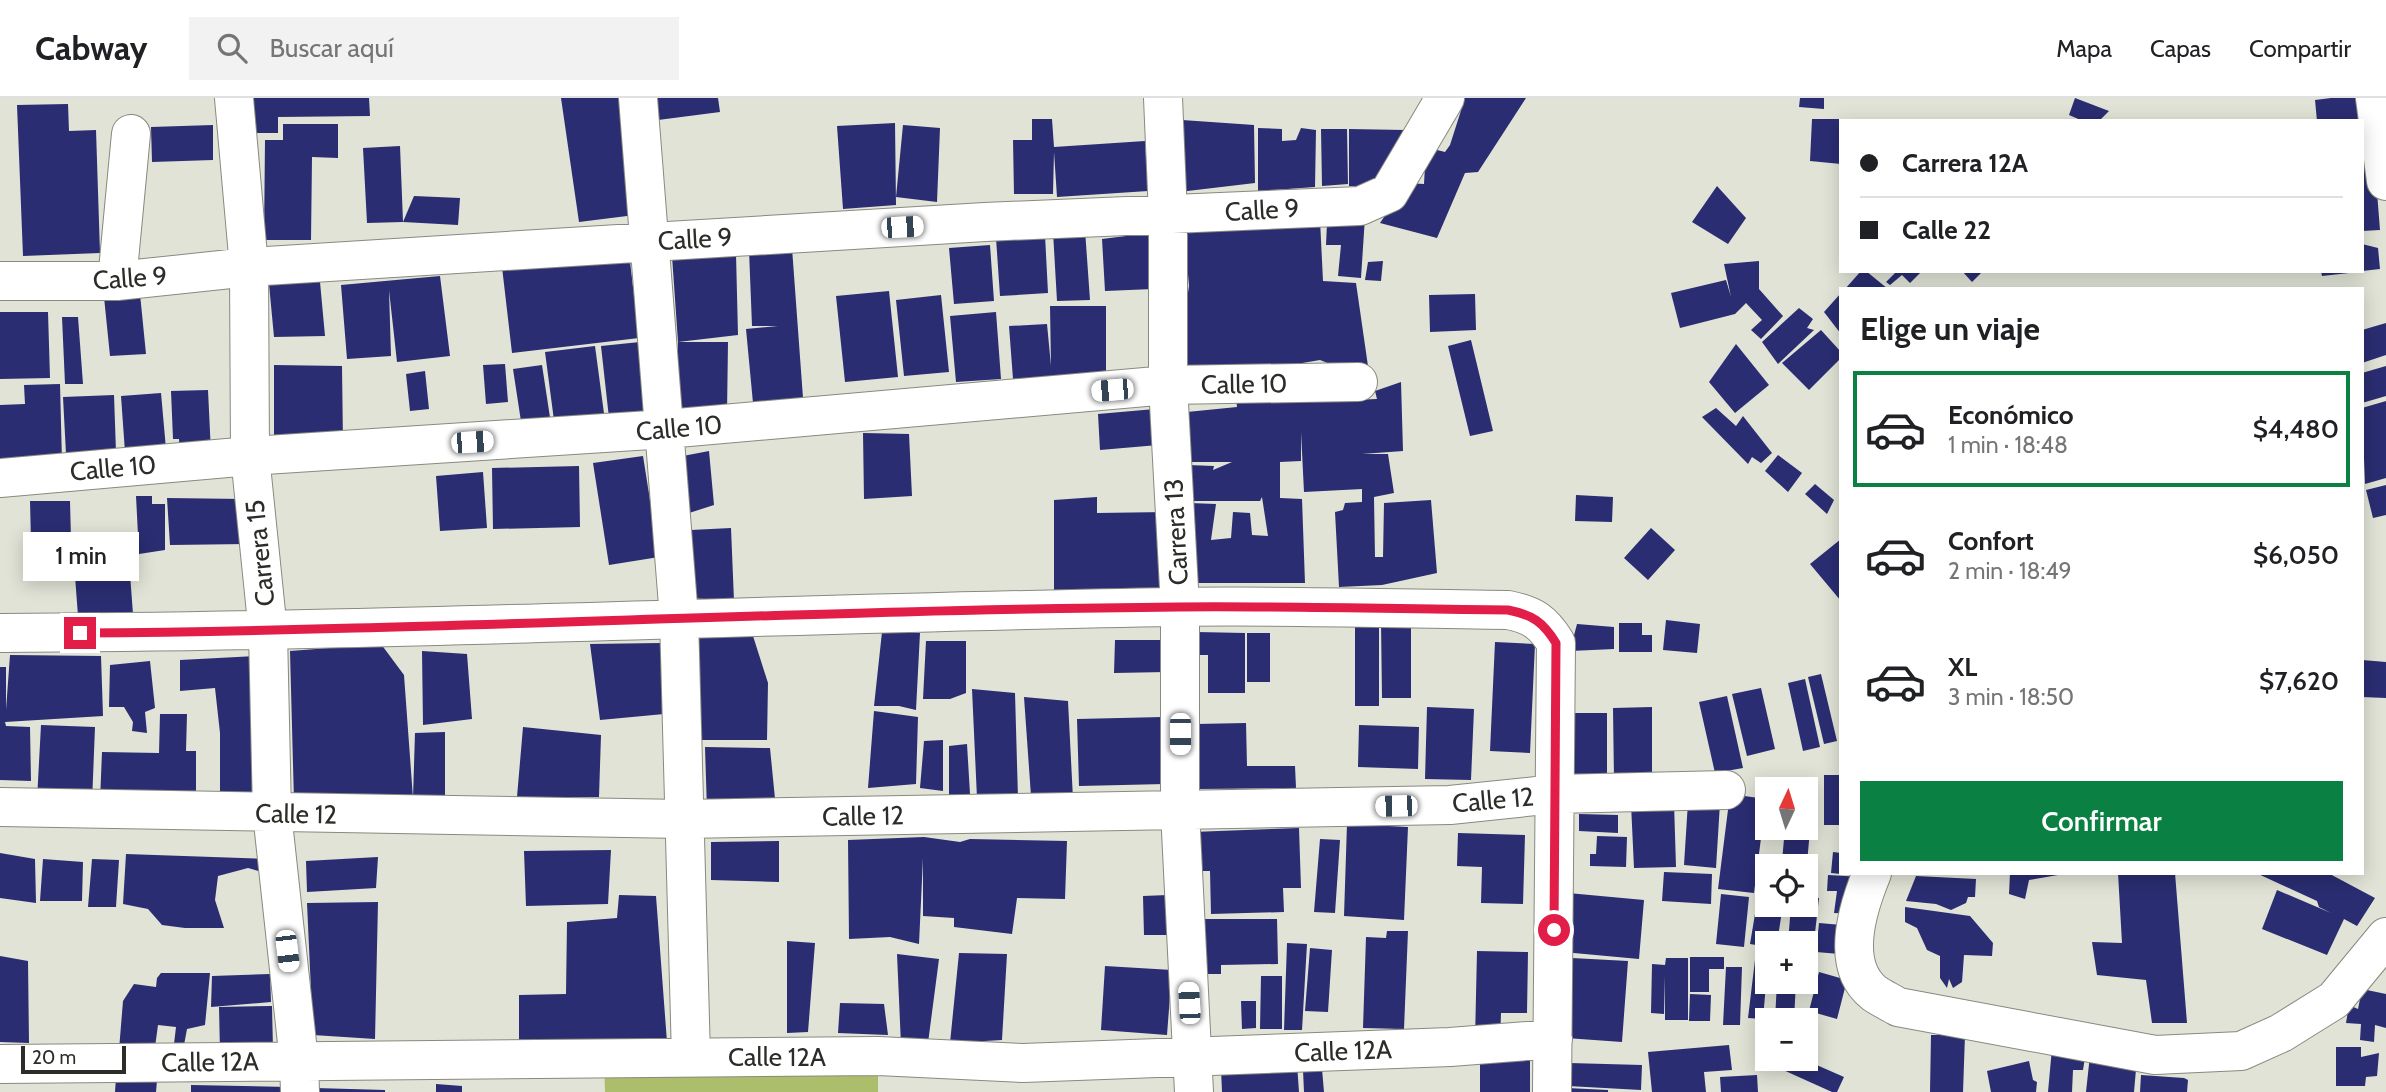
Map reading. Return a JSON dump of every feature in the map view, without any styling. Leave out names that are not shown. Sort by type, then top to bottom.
[{"type":"street","name":"Carrera 15","points":[[234,98],[249,267],[250,456],[268,632],[272,813],[300,1077]]},
{"type":"street","points":[[638,98],[679,618],[691,1057]]},
{"type":"street","name":"Carrera 13","points":[[1163,98],[1168,215],[1168,385],[1180,607],[1180,811],[1193,1075]]},
{"type":"street","name":"Calle 9","points":[[0,281],[117,281],[249,267],[651,242],[1360,206],[1389,193],[1445,98]]},
{"type":"street","points":[[2375,98],[2386,181]]},
{"type":"street","points":[[117,281],[131,134]]},
{"type":"street","name":"Calle 10","points":[[0,478],[250,456],[666,429],[1168,385],[1357,382]]},
{"type":"street","points":[[0,633],[268,632],[679,618],[1180,607],[1508,610],[1528,614],[1545,624],[1556,643],[1552,1092]]},
{"type":"street","name":"Calle 12","points":[[0,807],[684,819],[1450,804],[1555,794],[1726,790]]},
{"type":"street","points":[[1871,875],[1853,946],[1860,976],[1873,992],[1898,1007],[2155,1055],[2241,1051],[2281,1033],[2334,1000],[2386,937]]},
{"type":"street","name":"Calle 12A","points":[[0,1064],[300,1077],[599,1076],[691,1057],[878,1056],[1023,1077],[1193,1075],[1450,1047],[1553,1039]]},
{"type":"green space","points":[[878,1061],[878,1092],[605,1092],[604,1062]]},
{"type":"building","points":[[251,98],[369,98],[370,116],[278,117],[278,133],[251,133]]},
{"type":"building","points":[[561,98],[620,98],[635,215],[579,222]]},
{"type":"building","points":[[657,98],[718,98],[720,112],[658,120]]},
{"type":"building","points":[[1465,98],[1526,98],[1478,172],[1465,173],[1437,238],[1380,223],[1407,183],[1424,184],[1425,166],[1433,149],[1445,152],[1450,145]]},
{"type":"building","points":[[1800,98],[1824,98],[1824,109],[1799,107]]},
{"type":"building","points":[[2075,98],[2109,111],[2101,119],[2078,119],[2069,115]]},
{"type":"building","points":[[2362,98],[2362,119],[2317,119],[2315,100]]},
{"type":"building","points":[[68,104],[69,131],[96,130],[100,253],[23,256],[17,105]]},
{"type":"building","points":[[1032,119],[1052,119],[1054,147],[1145,141],[1148,191],[1057,197],[1054,152],[1053,194],[1014,194],[1013,140],[1032,140]]},
{"type":"building","points":[[1812,119],[1839,119],[1839,164],[1810,161]]},
{"type":"building","points":[[1182,120],[1254,125],[1255,183],[1179,192]]},
{"type":"building","points":[[895,123],[896,205],[843,209],[837,126]]},
{"type":"building","points":[[283,124],[338,124],[338,158],[312,157],[311,240],[264,240],[265,140],[283,140]]},
{"type":"building","points":[[213,125],[213,160],[152,162],[151,127]]},
{"type":"building","points":[[903,125],[940,128],[937,202],[896,197]]},
{"type":"building","points":[[1258,128],[1282,129],[1282,141],[1296,140],[1301,128],[1316,130],[1315,187],[1258,191]]},
{"type":"building","points":[[1321,129],[1347,129],[1348,184],[1322,186]]},
{"type":"building","points":[[1349,129],[1405,130],[1388,187],[1349,186]]},
{"type":"building","points":[[400,146],[403,222],[367,223],[363,148]]},
{"type":"building","points":[[2375,167],[2380,230],[2364,231],[2364,168]]},
{"type":"building","points":[[1717,186],[1746,218],[1728,244],[1692,222]]},
{"type":"building","points":[[414,196],[460,198],[458,225],[403,222]]},
{"type":"building","points":[[1365,217],[1361,278],[1338,276],[1341,245],[1326,245],[1327,223]]},
{"type":"building","points":[[1320,220],[1323,281],[1356,283],[1370,380],[1320,360],[1174,385],[1189,286],[1184,227]]},
{"type":"building","points":[[1085,230],[1090,300],[1057,301],[1053,232]]},
{"type":"building","points":[[1150,233],[1153,289],[1105,291],[1102,239]]},
{"type":"building","points":[[1045,235],[1048,293],[1000,296],[996,238]]},
{"type":"building","points":[[2364,244],[2378,248],[2380,269],[2364,271]]},
{"type":"building","points":[[990,245],[994,301],[954,304],[949,248]]},
{"type":"building","points":[[792,248],[803,398],[753,403],[746,329],[778,326],[752,326],[749,250]]},
{"type":"building","points":[[629,253],[639,338],[512,353],[502,267]]},
{"type":"building","points":[[736,254],[738,335],[678,342],[672,256]]},
{"type":"building","points":[[1383,261],[1381,281],[1365,280],[1368,262]]},
{"type":"building","points":[[1759,261],[1759,289],[1783,316],[1761,339],[1751,330],[1762,320],[1746,303],[1735,314],[1680,328],[1671,293],[1726,280],[1731,297],[1724,264]]},
{"type":"building","points":[[1859,273],[1868,273],[1886,287],[1847,287]]},
{"type":"building","points":[[1895,273],[1920,273],[1910,283],[1902,275],[1890,285],[1886,282]]},
{"type":"building","points":[[1964,273],[1981,273],[1972,282]]},
{"type":"building","points":[[2321,273],[2349,273],[2322,276]]},
{"type":"building","points":[[440,276],[450,356],[397,362],[389,290],[391,356],[347,359],[341,285]]},
{"type":"building","points":[[320,282],[325,336],[274,337],[269,284]]},
{"type":"building","points":[[889,291],[898,377],[845,382],[836,296]]},
{"type":"building","points":[[140,294],[146,354],[110,356],[104,297]]},
{"type":"building","points":[[1475,294],[1476,330],[1430,332],[1429,295]]},
{"type":"building","points":[[941,295],[949,372],[904,376],[896,300]]},
{"type":"building","points":[[1839,295],[1839,331],[1824,312]]},
{"type":"building","points":[[1050,306],[1106,306],[1106,376],[1013,379],[1009,326],[1047,324],[1051,366]]},
{"type":"building","points":[[1799,308],[1813,319],[1807,328],[1814,330],[1778,364],[1762,342]]},
{"type":"building","points":[[0,312],[48,312],[50,378],[0,379]]},
{"type":"building","points":[[996,312],[1001,379],[956,382],[950,316]]},
{"type":"building","points":[[62,317],[78,317],[83,384],[65,384]]},
{"type":"building","points":[[2386,323],[2386,355],[2364,362],[2364,329]]},
{"type":"building","points":[[1821,330],[1839,350],[1839,360],[1809,390],[1782,363]]},
{"type":"building","points":[[1471,340],[1493,431],[1470,436],[1448,346]]},
{"type":"building","points":[[640,342],[647,414],[609,418],[601,346]]},
{"type":"building","points":[[678,342],[728,342],[727,413],[677,412]]},
{"type":"building","points":[[1736,344],[1769,385],[1735,413],[1709,382]]},
{"type":"building","points":[[595,346],[605,421],[555,428],[545,352]]},
{"type":"building","points":[[505,364],[508,402],[486,404],[483,365]]},
{"type":"building","points":[[274,365],[342,366],[343,444],[274,444]]},
{"type":"building","points":[[542,365],[551,424],[522,428],[513,369]]},
{"type":"building","points":[[2386,366],[2386,396],[2364,402],[2364,372]]},
{"type":"building","points":[[425,371],[429,409],[410,411],[406,374]]},
{"type":"building","points":[[1401,382],[1403,451],[1362,454],[1388,454],[1394,493],[1374,497],[1375,557],[1383,557],[1384,503],[1431,500],[1437,573],[1382,585],[1339,587],[1335,512],[1343,510],[1345,503],[1362,502],[1362,489],[1304,492],[1301,432],[1301,461],[1280,462],[1280,498],[1302,499],[1305,583],[1188,583],[1189,503],[1216,504],[1211,540],[1231,538],[1233,512],[1250,513],[1252,535],[1268,536],[1262,497],[1260,501],[1189,501],[1188,465],[1214,466],[1213,470],[1232,462],[1188,462],[1187,412],[1237,407],[1236,397],[1300,402],[1377,399],[1375,391]]},
{"type":"building","points":[[60,384],[62,462],[0,464],[0,405],[25,404],[24,385]]},
{"type":"building","points":[[208,390],[211,453],[180,454],[179,439],[173,439],[171,391]]},
{"type":"building","points":[[161,393],[166,449],[125,452],[121,396]]},
{"type":"building","points":[[114,395],[116,452],[66,454],[63,397]]},
{"type":"building","points":[[2386,401],[2386,478],[2365,484],[2364,459],[2364,407]]},
{"type":"building","points":[[1716,408],[1736,426],[1743,416],[1772,453],[1761,463],[1752,457],[1748,464],[1702,417]]},
{"type":"building","points":[[1155,409],[1158,445],[1100,450],[1098,414]]},
{"type":"building","points":[[863,433],[909,434],[912,496],[864,499]]},
{"type":"building","points":[[709,451],[714,505],[686,514],[683,456]]},
{"type":"building","points":[[1778,455],[1802,473],[1788,492],[1765,471]]},
{"type":"building","points":[[643,456],[659,557],[609,565],[593,463]]},
{"type":"building","points":[[579,466],[580,527],[493,529],[492,468]]},
{"type":"building","points":[[483,472],[487,528],[440,531],[436,476]]},
{"type":"building","points":[[1815,484],[1834,500],[1827,514],[1805,494]]},
{"type":"building","points":[[2386,485],[2386,515],[2373,518],[2366,490]]},
{"type":"building","points":[[1576,495],[1613,497],[1612,522],[1575,521]]},
{"type":"building","points":[[136,496],[152,496],[152,504],[165,504],[165,550],[139,554]]},
{"type":"building","points":[[1097,497],[1097,513],[1167,512],[1164,588],[1054,590],[1054,500]]},
{"type":"building","points":[[167,498],[243,499],[247,544],[170,545]]},
{"type":"building","points":[[30,501],[70,501],[71,539],[31,541]]},
{"type":"building","points":[[731,528],[734,601],[690,598],[691,530]]},
{"type":"building","points":[[1651,528],[1675,550],[1648,580],[1624,558]]},
{"type":"building","points":[[1839,541],[1839,599],[1810,564]]},
{"type":"building","points":[[130,574],[133,614],[78,616],[75,576]]},
{"type":"building","points":[[1666,620],[1700,624],[1697,653],[1663,650]]},
{"type":"building","points":[[1381,621],[1411,622],[1411,698],[1382,698]]},
{"type":"building","points":[[1355,622],[1379,622],[1379,706],[1355,706]]},
{"type":"building","points":[[1619,623],[1642,623],[1642,635],[1652,635],[1652,652],[1619,652]]},
{"type":"building","points":[[1577,624],[1614,627],[1614,649],[1570,651]]},
{"type":"building","points":[[882,632],[920,633],[916,710],[899,706],[874,706]]},
{"type":"building","points":[[1196,632],[1245,633],[1245,693],[1208,693],[1208,655],[1196,655]]},
{"type":"building","points":[[1247,633],[1270,633],[1270,682],[1247,682]]},
{"type":"building","points":[[694,636],[753,636],[768,683],[767,740],[701,740]]},
{"type":"building","points":[[1115,640],[1167,640],[1166,672],[1114,673]]},
{"type":"building","points":[[926,641],[966,641],[966,693],[950,699],[923,699]]},
{"type":"building","points":[[1495,642],[1535,644],[1530,753],[1490,751]]},
{"type":"building","points":[[661,643],[664,714],[600,720],[590,644]]},
{"type":"building","points":[[381,644],[404,675],[413,798],[294,801],[290,651]]},
{"type":"building","points":[[422,651],[467,654],[472,719],[423,725]]},
{"type":"building","points":[[10,655],[101,656],[103,716],[5,722],[6,726],[30,727],[31,781],[0,780],[0,667],[6,667],[6,710]]},
{"type":"building","points":[[258,656],[263,810],[220,811],[220,733],[215,688],[180,691],[180,660]]},
{"type":"building","points":[[2364,660],[2386,662],[2386,698],[2364,697]]},
{"type":"building","points":[[150,661],[155,708],[145,712],[147,733],[132,731],[133,722],[124,707],[109,707],[110,665]]},
{"type":"building","points":[[1821,674],[1837,741],[1824,744],[1808,677]]},
{"type":"building","points":[[1805,679],[1820,747],[1803,751],[1788,683]]},
{"type":"building","points":[[1761,688],[1775,749],[1747,756],[1732,694]]},
{"type":"building","points":[[972,689],[1015,693],[1018,798],[977,798]]},
{"type":"building","points":[[1727,696],[1743,768],[1715,773],[1699,702]]},
{"type":"building","points":[[1024,697],[1068,701],[1073,799],[1031,796]]},
{"type":"building","points":[[1427,707],[1474,709],[1471,780],[1425,779]]},
{"type":"building","points":[[1652,707],[1652,779],[1614,780],[1613,708]]},
{"type":"building","points":[[874,711],[918,717],[916,784],[868,788]]},
{"type":"building","points":[[1565,713],[1607,713],[1607,779],[1565,778]]},
{"type":"building","points":[[160,714],[187,714],[186,751],[196,751],[196,803],[100,801],[102,752],[159,753]]},
{"type":"building","points":[[1163,717],[1165,784],[1079,786],[1077,719]]},
{"type":"building","points":[[1246,723],[1247,766],[1295,766],[1296,788],[1198,789],[1197,724]]},
{"type":"building","points":[[41,725],[95,727],[92,803],[37,800]]},
{"type":"building","points":[[1359,725],[1419,727],[1418,769],[1358,767]]},
{"type":"building","points":[[523,727],[601,735],[599,797],[517,797]]},
{"type":"building","points":[[445,732],[445,797],[413,798],[415,733]]},
{"type":"building","points":[[943,740],[943,791],[920,788],[924,741]]},
{"type":"building","points":[[967,744],[970,794],[949,796],[949,746]]},
{"type":"building","points":[[705,747],[770,748],[776,809],[707,810]]},
{"type":"building","points":[[1824,775],[1839,775],[1839,825],[1824,825]]},
{"type":"building","points":[[1730,794],[1755,797],[1755,840],[1761,840],[1759,854],[1755,854],[1754,893],[1718,889]]},
{"type":"building","points":[[1688,802],[1720,803],[1716,868],[1684,865]]},
{"type":"building","points":[[1674,803],[1676,867],[1634,868],[1631,804]]},
{"type":"building","points":[[1579,814],[1618,815],[1618,833],[1579,831]]},
{"type":"building","points":[[1347,824],[1408,827],[1404,920],[1344,916]]},
{"type":"building","points":[[1299,828],[1301,888],[1283,888],[1284,912],[1211,914],[1210,871],[1193,871],[1192,832]]},
{"type":"building","points":[[1458,833],[1525,835],[1523,904],[1481,903],[1482,867],[1457,866]]},
{"type":"building","points":[[1597,836],[1627,837],[1626,867],[1590,866],[1590,854],[1596,854]]},
{"type":"building","points":[[924,837],[960,842],[970,839],[1067,841],[1065,899],[1017,898],[1012,934],[954,927],[954,918],[923,916],[923,858],[919,944],[890,937],[849,939],[848,840]]},
{"type":"building","points":[[1320,839],[1340,840],[1335,913],[1314,912]]},
{"type":"building","points":[[1784,840],[1809,840],[1808,854],[1783,854]]},
{"type":"building","points":[[779,841],[779,882],[711,880],[711,842]]},
{"type":"building","points":[[611,850],[608,904],[526,906],[524,851]]},
{"type":"building","points":[[1833,852],[1839,853],[1839,874],[1831,873]]},
{"type":"building","points":[[0,853],[35,859],[36,903],[0,898]]},
{"type":"building","points":[[126,854],[270,859],[269,874],[248,868],[218,876],[215,900],[224,928],[162,925],[148,909],[123,904]]},
{"type":"building","points":[[378,857],[376,888],[307,892],[306,861]]},
{"type":"building","points":[[43,859],[83,862],[82,901],[40,901]]},
{"type":"building","points":[[92,859],[119,860],[116,907],[88,907]]},
{"type":"building","points":[[1664,872],[1712,874],[1711,904],[1662,901]]},
{"type":"building","points":[[1828,875],[1862,877],[1859,914],[1834,913],[1837,891],[1827,891]]},
{"type":"building","points":[[2010,875],[2058,875],[2029,880],[2025,899],[2009,894]]},
{"type":"building","points":[[2118,875],[2175,875],[2187,1023],[2152,1023],[2146,980],[2097,975],[2092,942],[2122,943]]},
{"type":"building","points":[[2260,875],[2332,875],[2375,898],[2357,926],[2344,919],[2327,955],[2262,929],[2277,890],[2331,913],[2319,907],[2317,901]]},
{"type":"building","points":[[1916,876],[1976,879],[1975,897],[1968,897],[1966,903],[1951,910],[1936,904],[1906,901]]},
{"type":"building","points":[[1568,893],[1644,900],[1639,959],[1563,952]]},
{"type":"building","points":[[1721,894],[1749,897],[1744,947],[1716,944]]},
{"type":"building","points":[[619,895],[656,896],[667,1042],[519,1041],[519,995],[566,994],[567,922],[617,918]]},
{"type":"building","points":[[1168,895],[1170,935],[1144,935],[1143,896]]},
{"type":"building","points":[[378,902],[375,1039],[313,1035],[307,903]]},
{"type":"building","points":[[1905,907],[1970,916],[1993,943],[1992,956],[1964,955],[1962,982],[1953,988],[1949,979],[1947,988],[1940,978],[1940,956],[1927,950],[1917,928],[1905,922]]},
{"type":"building","points":[[1755,914],[1755,917],[1781,917],[1779,931],[1755,931],[1755,945],[1750,944]]},
{"type":"building","points":[[1790,917],[1817,917],[1815,931],[1789,931]]},
{"type":"building","points":[[1201,919],[1277,919],[1278,964],[1221,965],[1221,974],[1202,974]]},
{"type":"building","points":[[1819,923],[1853,926],[1851,955],[1818,952]]},
{"type":"building","points":[[1387,931],[1408,931],[1404,1029],[1363,1028],[1366,937],[1386,938]]},
{"type":"building","points":[[787,941],[815,943],[808,1032],[787,1033]]},
{"type":"building","points":[[1287,943],[1307,944],[1302,1030],[1284,1030]]},
{"type":"building","points":[[1310,948],[1332,950],[1328,1012],[1305,1011]]},
{"type":"building","points":[[1477,951],[1528,952],[1527,1013],[1501,1013],[1500,1042],[1475,1041]]},
{"type":"building","points":[[959,953],[1007,954],[1002,1040],[950,1043]]},
{"type":"building","points":[[897,954],[939,959],[928,1043],[901,1045]]},
{"type":"building","points":[[0,956],[28,961],[29,1043],[0,1042]]},
{"type":"building","points":[[1690,957],[1724,957],[1724,969],[1709,969],[1709,992],[1690,992]]},
{"type":"building","points":[[1572,958],[1628,961],[1622,1042],[1566,1038]]},
{"type":"building","points":[[1666,958],[1688,958],[1688,1020],[1665,1020],[1665,976],[1664,1014],[1651,1013],[1652,964],[1665,965]]},
{"type":"building","points":[[1755,960],[1755,994],[1765,994],[1764,1008],[1755,1008],[1755,1018],[1748,1018]]},
{"type":"building","points":[[1105,966],[1172,970],[1167,1035],[1101,1030]]},
{"type":"building","points":[[1726,967],[1742,967],[1740,1025],[1723,1025]]},
{"type":"building","points":[[1819,972],[1847,980],[1837,1019],[1818,1014],[1818,1008],[1810,1008],[1813,994],[1818,994]]},
{"type":"building","points":[[161,973],[210,973],[205,1025],[187,1029],[184,1045],[174,1044],[176,1027],[158,1025],[155,1047],[119,1050],[123,1001],[134,984],[156,987]]},
{"type":"building","points":[[270,974],[271,1002],[211,1007],[212,976]]},
{"type":"building","points":[[1261,976],[1282,976],[1282,1029],[1260,1029]]},
{"type":"building","points":[[2362,989],[2386,994],[2386,1028],[2375,1025],[2374,1042],[2360,1040],[2361,1024],[2346,1023],[2349,1005],[2358,1009]]},
{"type":"building","points":[[1690,994],[1711,995],[1710,1021],[1689,1021]]},
{"type":"building","points":[[1776,994],[1795,994],[1795,1008],[1776,1008]]},
{"type":"building","points":[[1241,1001],[1256,1001],[1256,1028],[1242,1029]]},
{"type":"building","points":[[840,1003],[884,1004],[888,1035],[838,1033]]},
{"type":"building","points":[[272,1006],[273,1050],[220,1052],[219,1007]]},
{"type":"building","points":[[1931,1035],[1965,1035],[1963,1092],[1930,1092]]},
{"type":"building","points":[[1729,1045],[1732,1070],[1704,1072],[1706,1092],[1652,1092],[1648,1052]]},
{"type":"building","points":[[2336,1047],[2361,1047],[2361,1057],[2379,1053],[2377,1076],[2366,1077],[2365,1086],[2336,1086]]},
{"type":"building","points":[[2052,1048],[2086,1051],[2083,1070],[2073,1070],[2072,1092],[2048,1092]]},
{"type":"building","points":[[2090,1055],[2137,1058],[2134,1092],[2086,1092]]},
{"type":"building","points":[[1480,1058],[1530,1059],[1530,1092],[1480,1092]]},
{"type":"building","points":[[2029,1061],[2033,1080],[2037,1082],[2036,1092],[1991,1092],[1987,1071]]},
{"type":"building","points":[[1569,1063],[1642,1065],[1641,1090],[1568,1086]]},
{"type":"building","points":[[1297,1064],[1299,1092],[1222,1092],[1221,1069]]},
{"type":"building","points":[[1818,1066],[1844,1077],[1837,1092],[1785,1071],[1818,1071]]},
{"type":"building","points":[[1322,1069],[1324,1092],[1304,1092],[1303,1070]]},
{"type":"building","points":[[1757,1075],[1758,1092],[1721,1092],[1720,1077]]},
{"type":"building","points":[[2141,1075],[2184,1078],[2188,1080],[2187,1092],[2140,1092]]},
{"type":"building","points":[[116,1078],[157,1080],[156,1092],[115,1092]]},
{"type":"building","points":[[436,1084],[462,1086],[462,1092],[436,1092]]},
{"type":"building","points":[[191,1085],[288,1087],[288,1092],[191,1092]]},
{"type":"building","points":[[315,1088],[385,1090],[385,1092],[315,1092]]},
{"type":"building","points":[[1567,1088],[1608,1090],[1608,1092],[1567,1092]]},
{"type":"route","points":[[80,633],[268,632],[679,618],[1180,607],[1508,610],[1528,614],[1545,624],[1556,643],[1554,930]]}]
